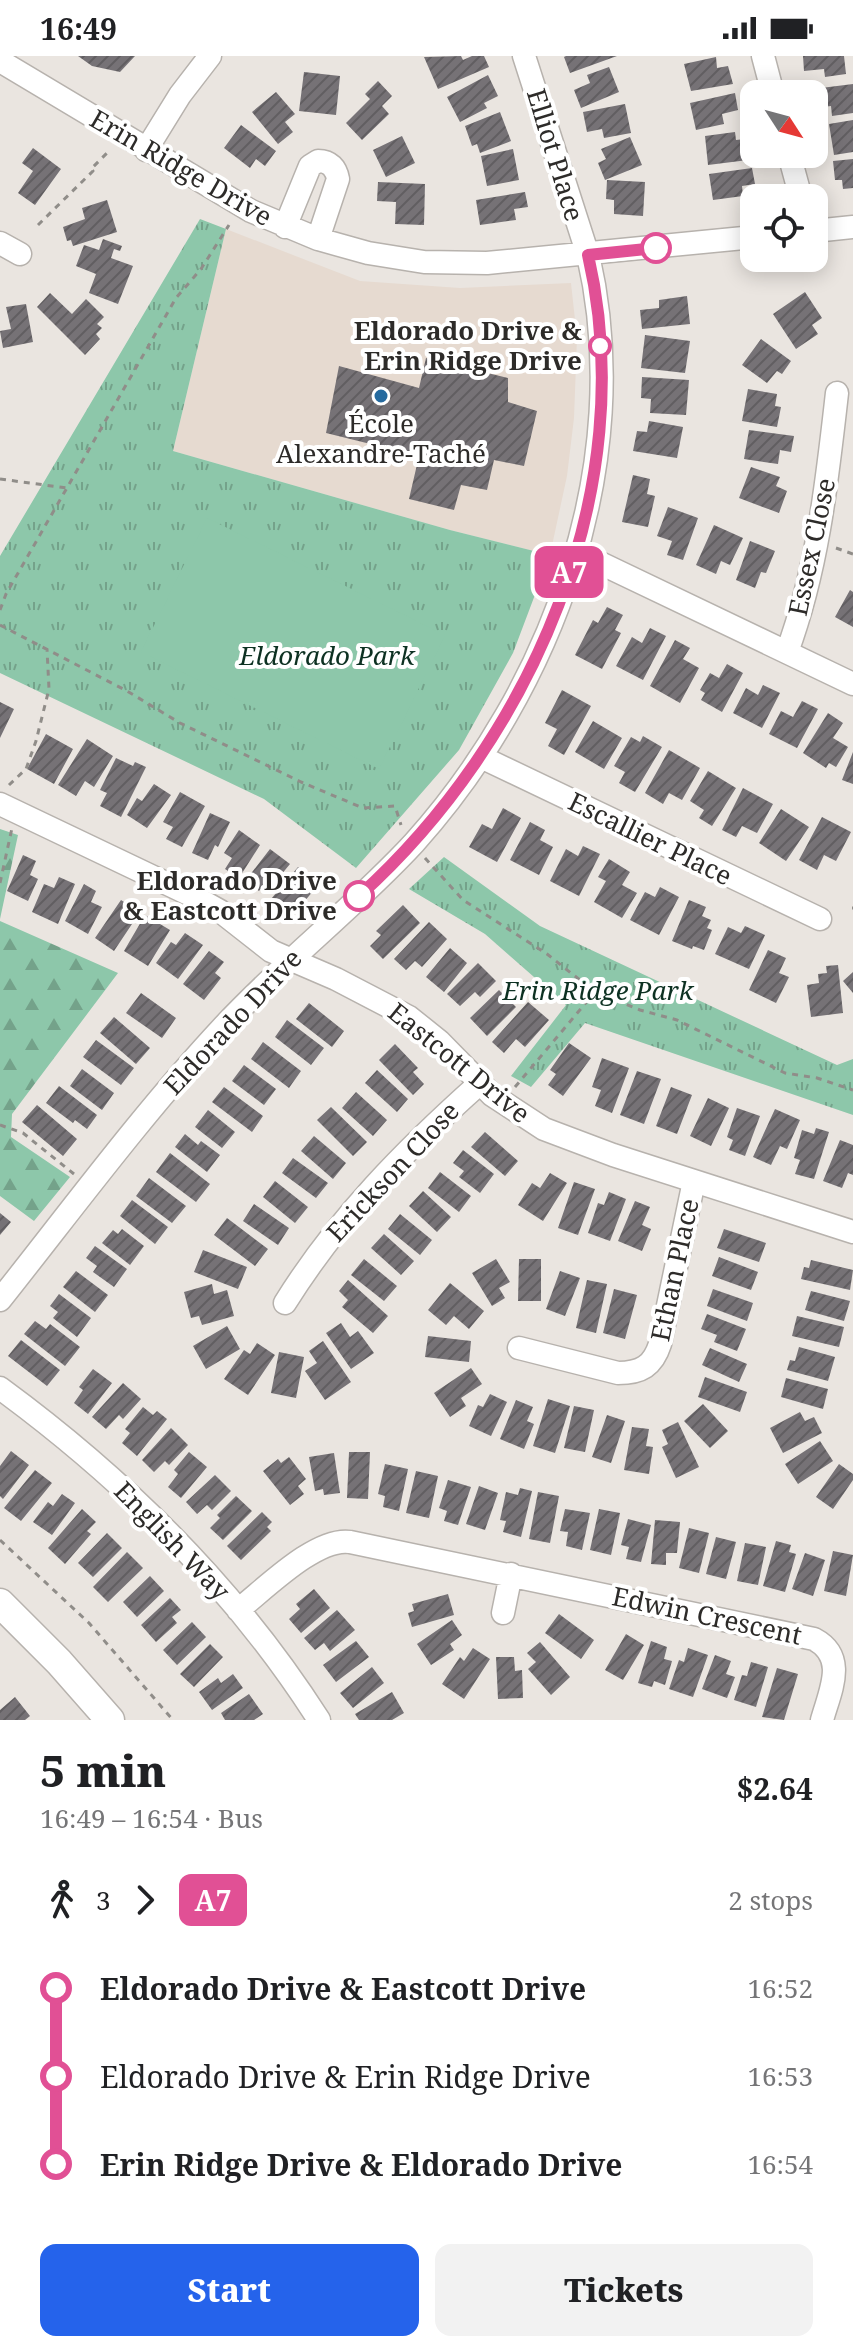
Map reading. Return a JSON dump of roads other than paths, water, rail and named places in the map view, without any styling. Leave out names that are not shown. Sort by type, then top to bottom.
[{"type":"main road","points":[[0,1603],[59,1662],[110,1720]]},
{"type":"street","points":[[146,150],[180,95],[210,56]]},
{"type":"street","name":"Elliot Place","points":[[524,56],[588,255]]},
{"type":"street","points":[[763,56],[769,80]]},
{"type":"street","name":"Erin Ridge Drive","points":[[0,61],[231,201],[285,227],[368,253],[449,263],[487,263],[740,239]]},
{"type":"street","points":[[285,227],[310,166],[318,161],[327,162],[336,170],[338,179],[318,239]]},
{"type":"street","points":[[828,230],[853,227]]},
{"type":"street","points":[[0,243],[20,254]]},
{"type":"street","name":"Eldorado Drive","points":[[0,1300],[193,1060],[406,835],[450,800],[510,710],[554,616],[590,494],[600,411],[599,334],[594,280],[588,255]]},
{"type":"street","name":"Essex Close","points":[[787,652],[815,558],[826,494],[837,393]]},
{"type":"street","name":"Essex Close","points":[[575,551],[853,684]]},
{"type":"street","name":"Escallier Place","points":[[481,757],[820,919]]},
{"type":"street","name":"Eastcott Drive","points":[[4,795],[209,905],[271,951],[365,993],[409,1017],[439,1041],[479,1084],[511,1110],[544,1129],[576,1143],[853,1232]]},
{"type":"street","name":"Erickson Close","points":[[285,1303],[364,1195],[407,1150],[479,1084]]},
{"type":"street","name":"Ethan Place","points":[[519,1348],[618,1373],[634,1372],[650,1364],[660,1344],[694,1181]]},
{"type":"street","name":"English Way","points":[[0,1388],[71,1443],[201,1567],[238,1610],[319,1720]]},
{"type":"street","name":"Edwin Crescent","points":[[238,1610],[315,1550],[334,1541],[350,1542],[814,1639],[829,1648],[834,1662],[822,1720]]},
{"type":"street","points":[[503,1613],[511,1574]]},
{"type":"place","name":"Eldorado Drive & Erin Ridge Drive","points":[[600,346]]},
{"type":"place","name":"École Alexandre-Taché","points":[[381,396]]},
{"type":"place","name":"Eldorado Drive & Eastcott Drive","points":[[359,896]]},
{"type":"park label","name":"Eldorado Park","points":[[327,656]]},
{"type":"park label","name":"Erin Ridge Park","points":[[598,991]]}]
